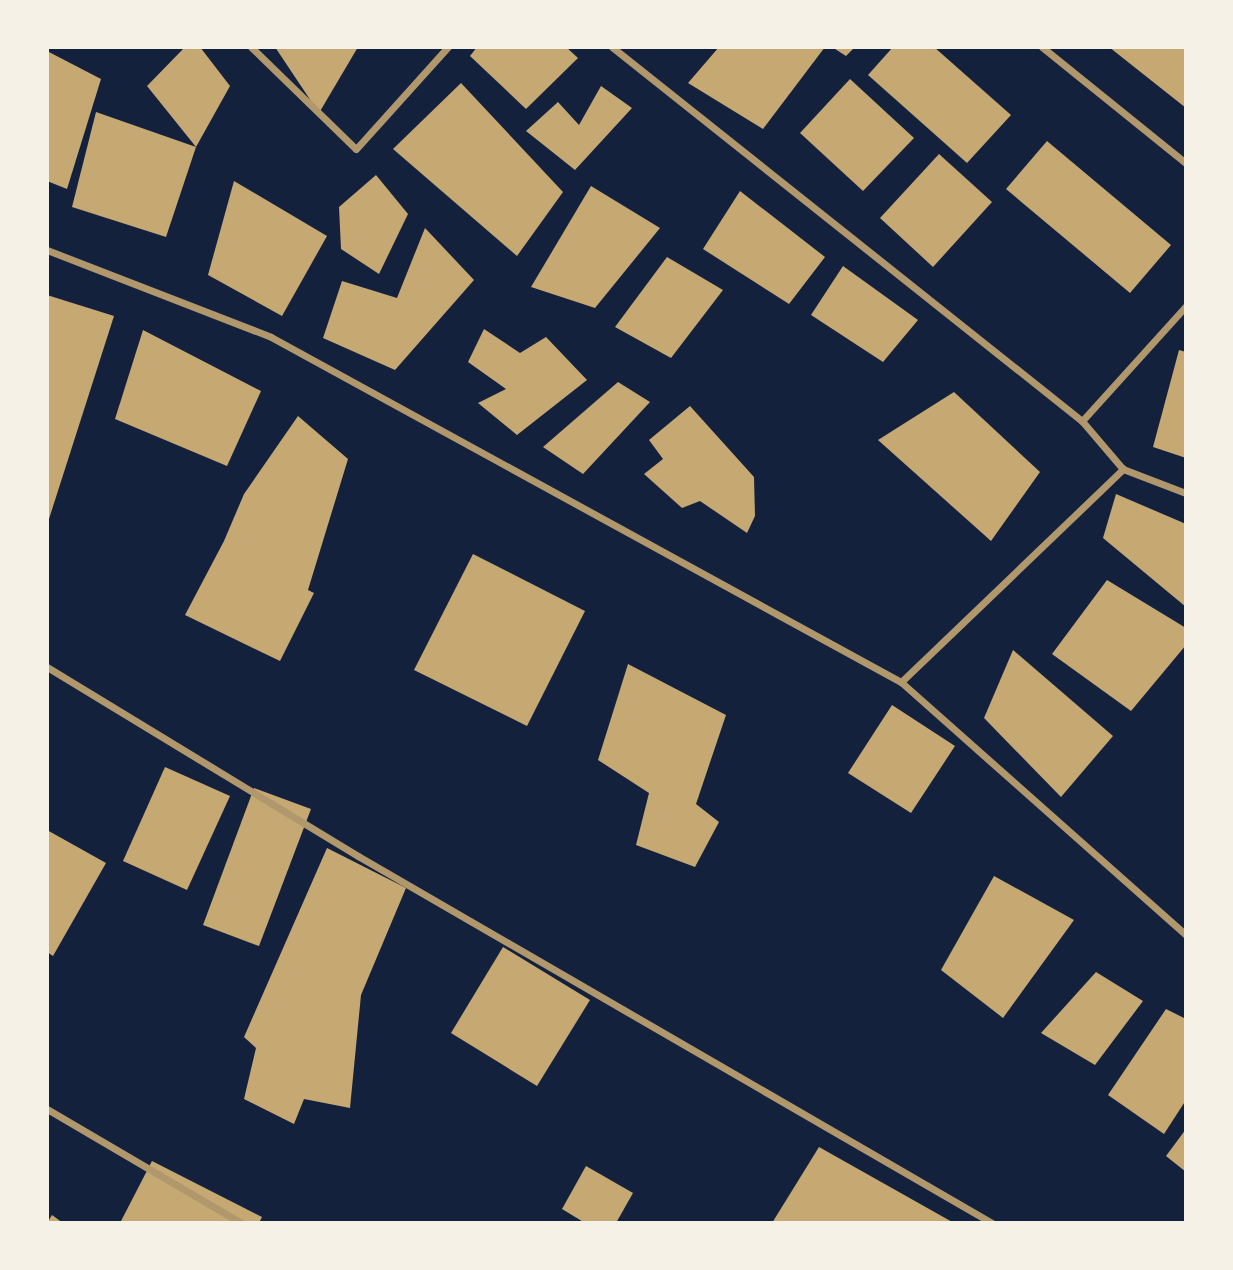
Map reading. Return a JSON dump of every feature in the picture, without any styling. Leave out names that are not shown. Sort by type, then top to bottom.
[{"type":"street","points":[[251,47],[356,149],[448,47]]},
{"type":"street","points":[[612,47],[1082,421],[1123,468],[1186,493]]},
{"type":"street","points":[[1042,47],[1186,163]]},
{"type":"street","points":[[47,250],[271,337],[901,682],[1186,935]]},
{"type":"street","points":[[1082,421],[1186,306]]},
{"type":"street","points":[[901,682],[1123,468]]},
{"type":"street","points":[[47,667],[358,856],[992,1223]]},
{"type":"street","points":[[47,1109],[241,1223]]},
{"type":"building","points":[[185,47],[200,47],[230,86],[196,147],[147,86]]},
{"type":"building","points":[[275,47],[358,47],[319,113]]},
{"type":"building","points":[[477,47],[566,47],[578,58],[526,109],[470,56]]},
{"type":"building","points":[[719,47],[825,47],[763,129],[688,83]]},
{"type":"building","points":[[832,47],[855,47],[846,56]]},
{"type":"building","points":[[893,47],[934,47],[1011,115],[967,163],[868,75]]},
{"type":"building","points":[[1109,47],[1186,47],[1186,108]]},
{"type":"building","points":[[47,51],[101,79],[67,189],[47,181]]},
{"type":"building","points":[[850,79],[914,138],[863,191],[800,133]]},
{"type":"building","points":[[461,83],[563,192],[517,256],[393,149]]},
{"type":"building","points":[[601,86],[632,108],[575,170],[526,131],[558,102],[579,125]]},
{"type":"building","points":[[96,112],[196,147],[166,237],[72,207]]},
{"type":"building","points":[[1047,141],[1171,245],[1130,293],[1006,189]]},
{"type":"building","points":[[939,154],[992,202],[933,267],[880,218]]},
{"type":"building","points":[[376,175],[408,214],[379,274],[341,249],[339,207]]},
{"type":"building","points":[[234,181],[327,236],[282,316],[208,275]]},
{"type":"building","points":[[591,186],[660,228],[595,308],[531,287]]},
{"type":"building","points":[[740,191],[825,257],[789,304],[703,249]]},
{"type":"building","points":[[425,228],[474,280],[395,370],[323,338],[342,281],[397,298]]},
{"type":"building","points":[[667,257],[723,290],[671,358],[615,327]]},
{"type":"building","points":[[843,266],[918,320],[883,362],[811,315]]},
{"type":"building","points":[[47,295],[114,316],[48,522],[47,522]]},
{"type":"building","points":[[484,329],[520,353],[546,337],[587,380],[517,435],[478,403],[506,389],[468,362]]},
{"type":"building","points":[[143,330],[261,391],[227,466],[115,419]]},
{"type":"building","points":[[1179,350],[1186,352],[1186,458],[1153,447]]},
{"type":"building","points":[[618,382],[650,402],[583,474],[543,447]]},
{"type":"building","points":[[954,392],[1040,472],[991,541],[878,440]]},
{"type":"building","points":[[690,406],[754,477],[755,516],[747,533],[700,501],[682,508],[644,474],[663,459],[649,440]]},
{"type":"building","points":[[298,416],[348,459],[308,590],[314,593],[280,661],[185,615],[224,541],[244,494]]},
{"type":"building","points":[[1116,494],[1186,524],[1186,607],[1103,538]]},
{"type":"building","points":[[473,554],[585,611],[527,726],[414,670]]},
{"type":"building","points":[[1107,580],[1186,628],[1186,645],[1131,711],[1052,654]]},
{"type":"building","points":[[1013,650],[1113,736],[1061,797],[984,718]]},
{"type":"building","points":[[628,664],[726,715],[696,804],[719,822],[695,867],[636,845],[649,793],[598,760]]},
{"type":"building","points":[[892,705],[955,746],[911,813],[848,773]]},
{"type":"building","points":[[165,767],[230,796],[187,890],[123,861]]},
{"type":"building","points":[[254,788],[311,809],[259,946],[203,925]]},
{"type":"building","points":[[47,830],[106,863],[53,956],[47,952]]},
{"type":"building","points":[[327,848],[406,888],[361,995],[350,1108],[304,1099],[294,1124],[244,1099],[256,1048],[244,1037]]},
{"type":"building","points":[[994,876],[1074,920],[1003,1018],[941,970]]},
{"type":"building","points":[[503,947],[590,1000],[537,1086],[451,1033]]},
{"type":"building","points":[[1096,972],[1143,1001],[1095,1065],[1041,1033]]},
{"type":"building","points":[[1166,1009],[1186,1019],[1186,1100],[1164,1134],[1108,1095]]},
{"type":"building","points":[[1186,1129],[1186,1172],[1166,1156]]},
{"type":"building","points":[[819,1147],[954,1223],[772,1223]]},
{"type":"building","points":[[152,1161],[262,1217],[259,1223],[120,1223]]},
{"type":"building","points":[[586,1166],[633,1193],[616,1223],[585,1223],[562,1209]]},
{"type":"building","points":[[52,1215],[63,1223],[47,1223]]}]
